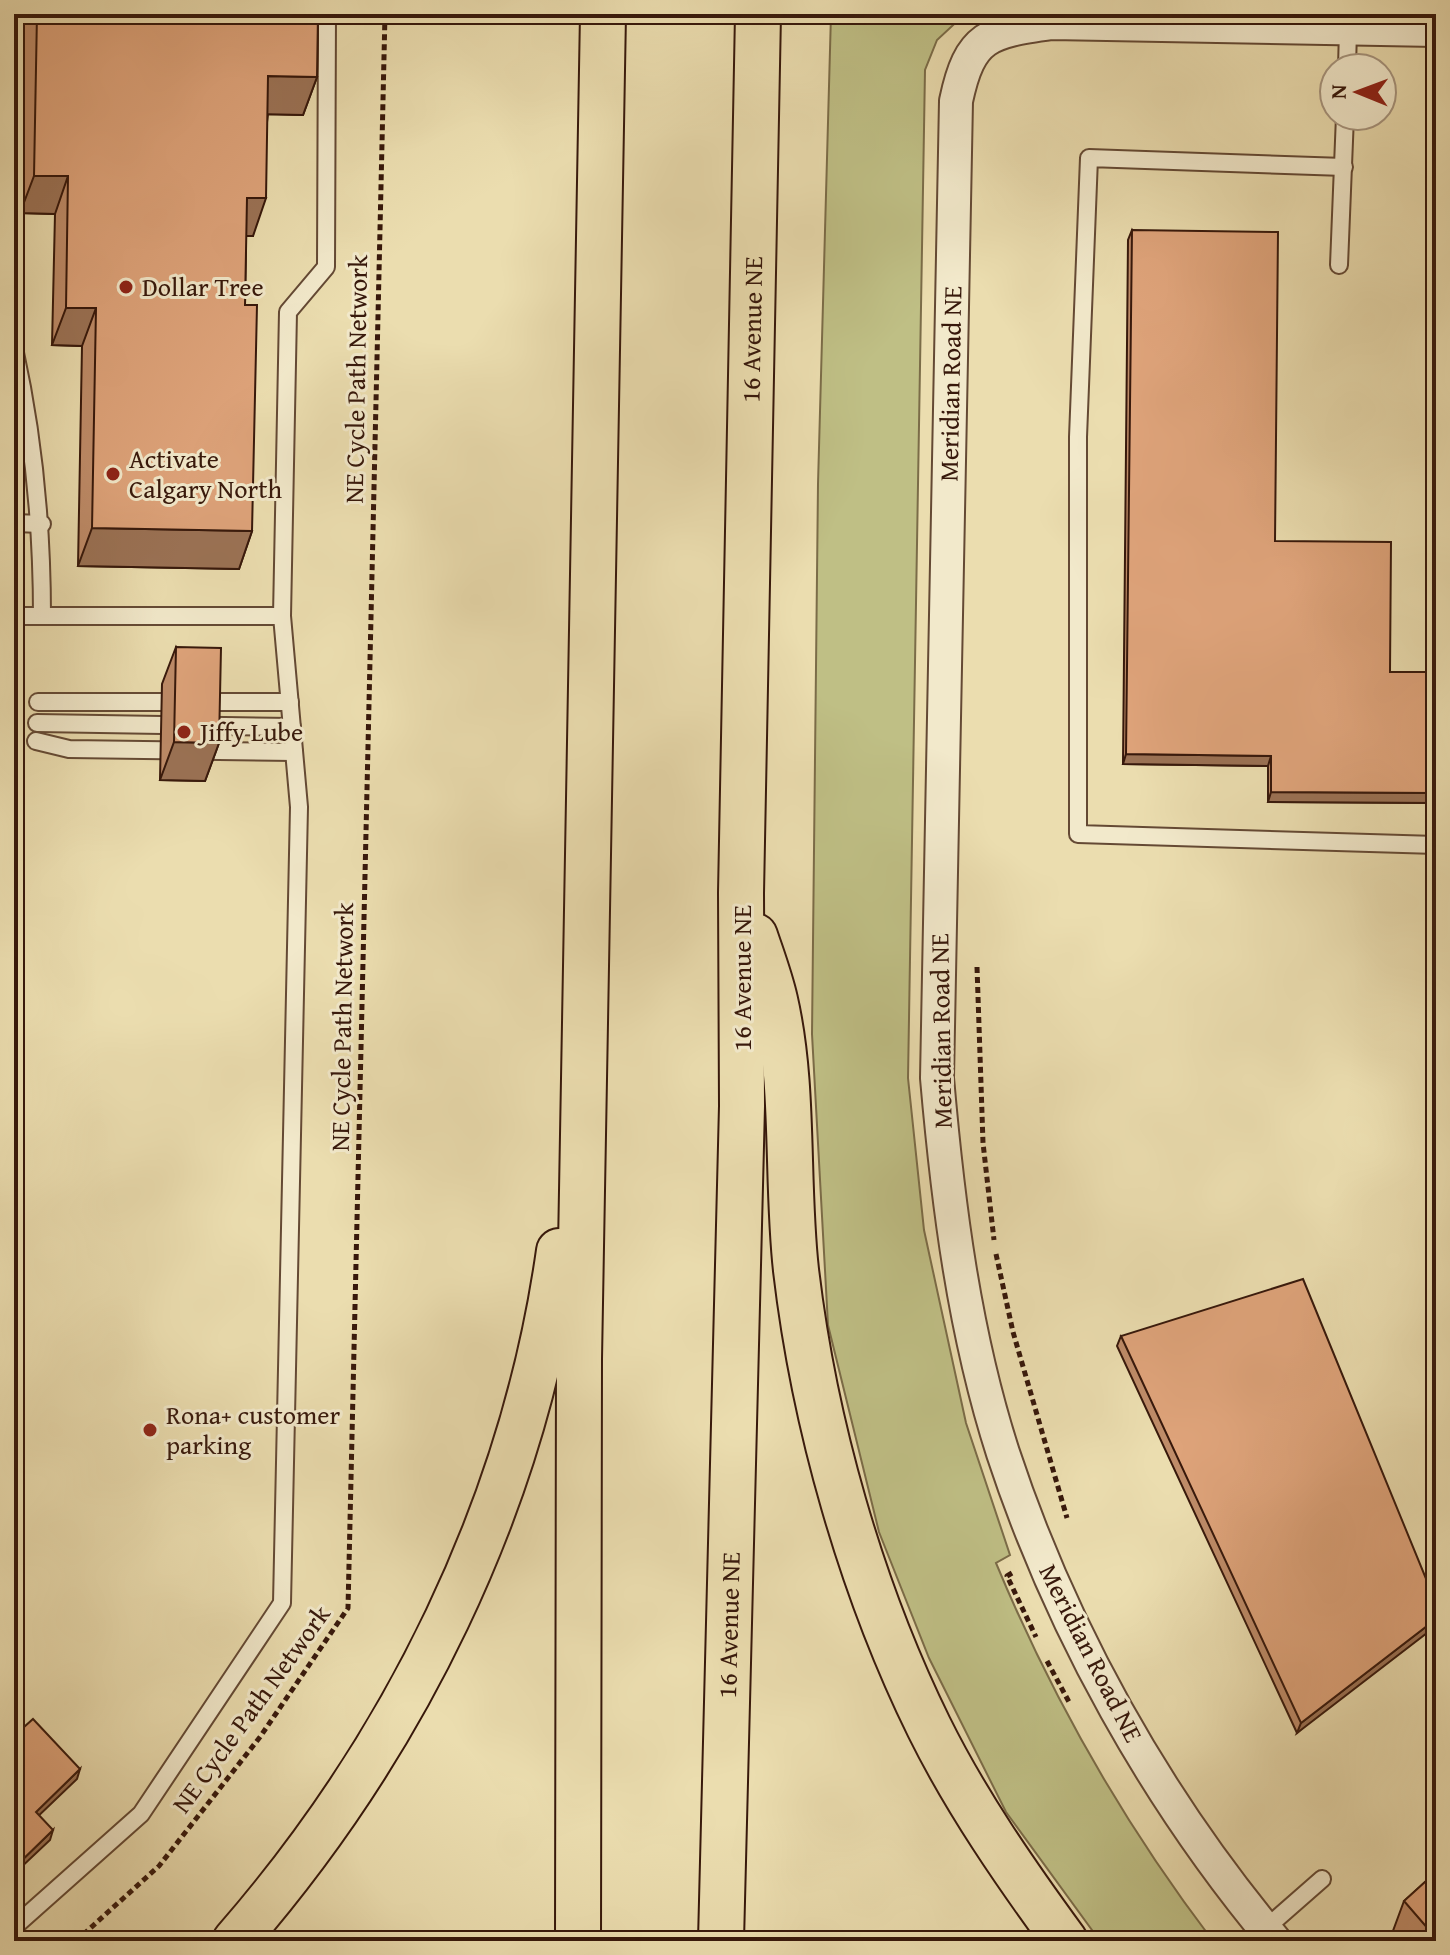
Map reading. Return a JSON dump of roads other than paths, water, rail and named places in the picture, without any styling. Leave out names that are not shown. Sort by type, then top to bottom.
[{"type":"highway","points":[[578,1941],[579,1359],[603,14]]},
{"type":"highway","name":"16 Avenue NE","points":[[721,1941],[742,1106],[741,893],[758,14]]},
{"type":"highway","points":[[741,893],[775,1000],[786,1074],[788,1168],[796,1271],[819,1404],[848,1519],[895,1649],[929,1728],[1007,1857],[1065,1941]]},
{"type":"highway","points":[[235,1941],[268,1903],[349,1794],[413,1686],[444,1627],[499,1491],[536,1373],[553,1295],[567,1196],[587,938]]},
{"type":"street","points":[[1309,21],[1348,29],[1436,30]]},
{"type":"street","name":"Meridian Road NE","points":[[1270,1935],[1201,1841],[1124,1725],[1041,1559],[1003,1450],[970,1322],[947,1190],[937,1078],[956,101],[963,66],[977,45],[1008,30],[1052,23],[1309,21]]},
{"type":"lane","points":[[14,1927],[141,1814],[282,1603],[299,807],[282,616],[288,312],[326,267],[327,14]]},
{"type":"lane","points":[[1347,52],[1348,29]]},
{"type":"lane","points":[[1339,265],[1345,132]]},
{"type":"lane","points":[[1344,167],[1089,158],[1078,437],[1078,834],[1436,845]]},
{"type":"lane","points":[[14,348],[31,424],[42,524],[42,616]]},
{"type":"lane","points":[[14,523],[42,524]]},
{"type":"lane","points":[[14,616],[282,616]]},
{"type":"lane","points":[[38,702],[290,702]]},
{"type":"lane","points":[[37,723],[292,727]]},
{"type":"lane","points":[[36,741],[69,749],[294,752]]},
{"type":"lane","points":[[1270,1935],[1322,1879]]},
{"type":"place","name":"Dollar Tree","points":[[126,287]]},
{"type":"place","name":"Activate Calgary North","points":[[113,474]]},
{"type":"place","name":"Jiffy Lube","points":[[184,732]]},
{"type":"place","name":"Rona+ customer parking","points":[[150,1430]]}]
